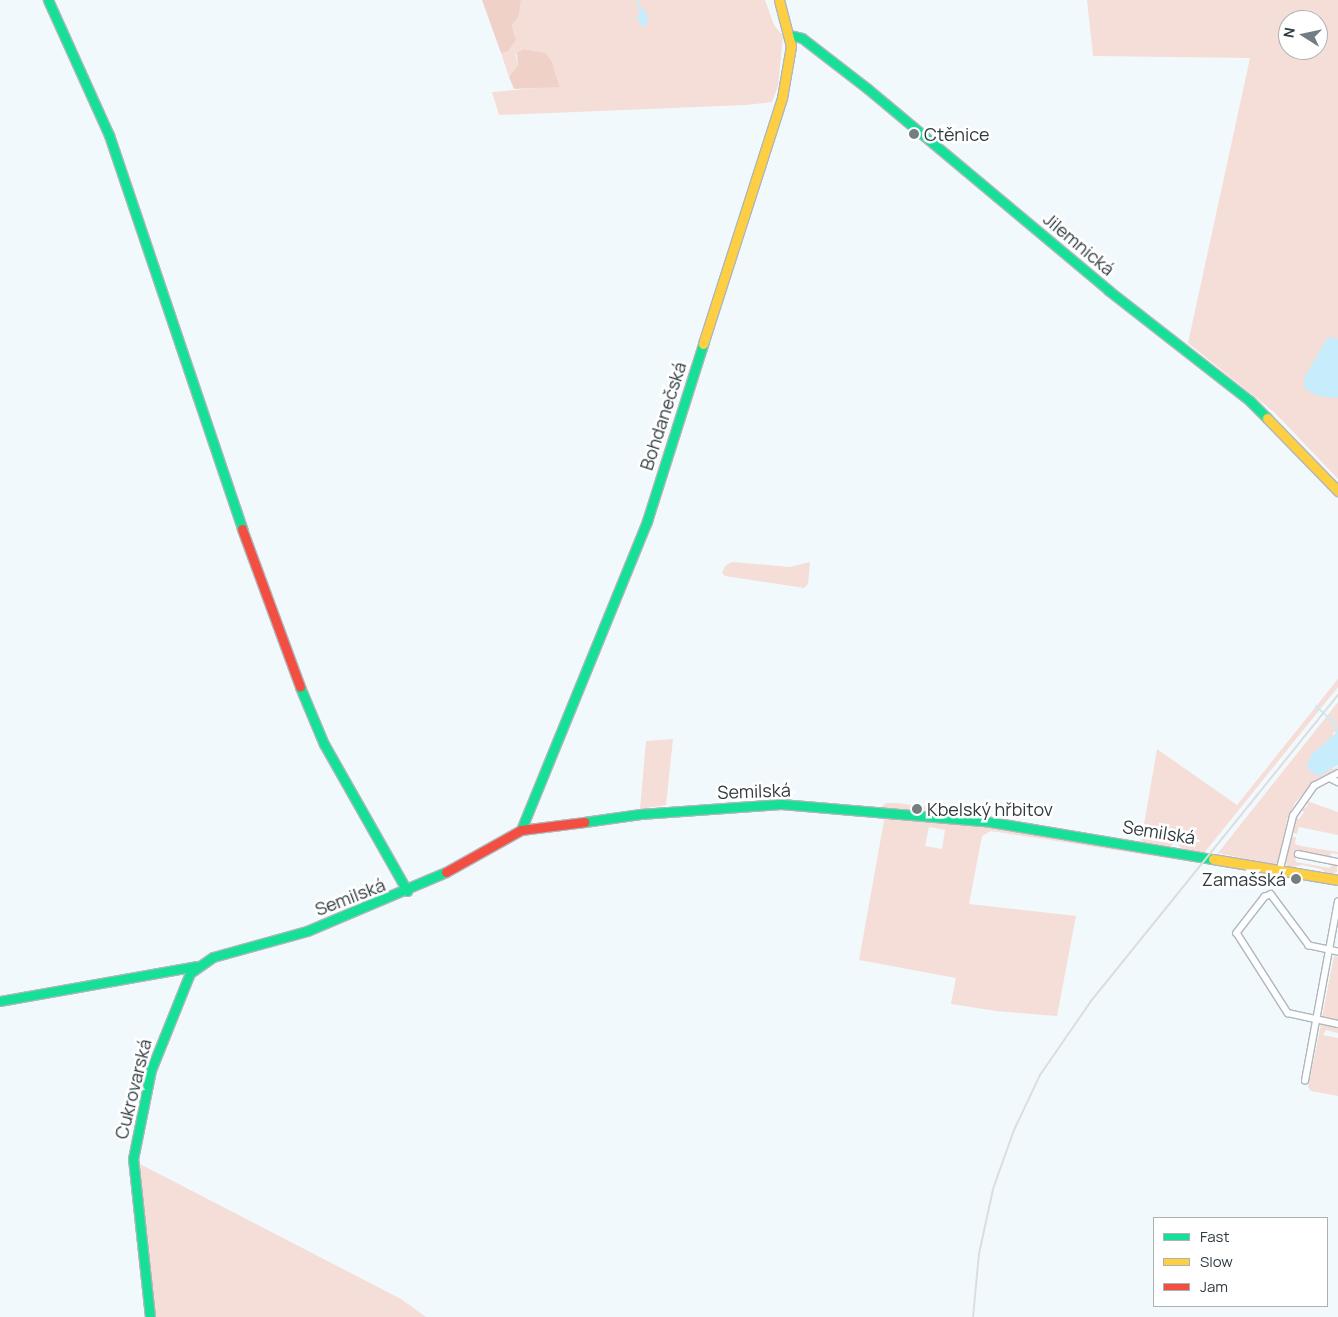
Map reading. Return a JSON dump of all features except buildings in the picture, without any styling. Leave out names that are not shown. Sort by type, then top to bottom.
[{"type":"street","points":[[48,0],[124,176],[262,592],[295,675],[324,744],[407,891]]},
{"type":"street","name":"Bohdanečská","points":[[521,830],[647,521],[782,98],[790,61],[790,35],[779,0]]},
{"type":"street","name":"Jilemnická","points":[[790,35],[802,38],[868,89],[1108,290],[1250,401],[1338,491]]},
{"type":"street","points":[[1280,869],[1293,816],[1309,791],[1338,773]]},
{"type":"street","points":[[1330,778],[1338,782]]},
{"type":"street","name":"Semilská","points":[[0,1001],[196,966],[213,957],[307,930],[407,891],[468,862],[521,830],[640,814],[781,804],[984,821],[1338,880]]},
{"type":"street","points":[[1298,854],[1338,862]]},
{"type":"street","points":[[1338,952],[1309,946],[1271,895],[1265,897],[1238,930],[1237,938],[1288,1013],[1338,1024]]},
{"type":"street","points":[[1305,1081],[1338,902]]},
{"type":"street","name":"Cukrovarská","points":[[150,1317],[134,1184],[136,1135],[151,1070],[165,1030],[185,981],[196,966]]},
{"type":"shaded area","points":[[482,0],[521,0],[519,16],[512,25],[516,40],[507,52],[501,53]]},
{"type":"shaded area","points":[[521,0],[765,0],[774,25],[783,36],[778,86],[772,102],[746,105],[499,115],[492,92],[560,86],[552,62],[535,51],[524,49],[516,55],[518,65],[509,77],[501,53],[507,52],[515,35],[512,25],[519,16]]},
{"type":"shaded area","points":[[1087,0],[1338,0],[1338,479],[1274,412],[1188,343],[1250,58],[1093,56]]},
{"type":"shaded area","points":[[524,49],[545,53],[552,62],[560,87],[514,89],[509,77],[518,65],[517,53]]},
{"type":"shaded area","points":[[732,562],[790,567],[810,562],[808,584],[804,588],[725,576],[722,573],[725,566]]},
{"type":"shaded area","points":[[1338,679],[1338,687],[1204,853],[1183,849],[1175,842],[1170,847],[1141,842],[1157,749],[1237,805]]},
{"type":"shaded area","points":[[1338,702],[1338,731],[1333,733],[1333,770],[1338,766],[1337,769],[1313,783],[1295,803],[1287,820],[1279,861],[1275,865],[1218,853]]},
{"type":"shaded area","points":[[673,739],[666,805],[640,809],[646,741]]},
{"type":"shaded area","points":[[1307,801],[1338,812],[1338,835],[1299,827],[1297,834],[1291,832],[1295,817],[1299,819],[1304,812],[1301,810],[1308,806]]},
{"type":"shaded area","points":[[886,803],[985,814],[984,821],[878,810]]},
{"type":"shaded area","points":[[885,815],[1016,828],[1204,857],[1199,863],[991,831],[982,836],[969,904],[1076,916],[1057,1016],[996,1011],[951,1004],[956,978],[859,960]],"holes":[[[929,827],[945,830],[942,849],[925,846]]]},
{"type":"shaded area","points":[[1290,837],[1296,837],[1295,844],[1301,846],[1338,852],[1338,854],[1331,853],[1330,858],[1294,851],[1296,862],[1330,868],[1332,864],[1337,866],[1337,872],[1330,875],[1321,869],[1302,865],[1288,868],[1285,860]]},
{"type":"shaded area","points":[[1334,956],[1338,957],[1338,1020],[1322,1017]]},
{"type":"shaded area","points":[[1321,1024],[1338,1028],[1338,1033],[1326,1030],[1323,1035],[1338,1038],[1338,1096],[1311,1091],[1308,1087]]},
{"type":"shaded area","points":[[138,1163],[401,1299],[426,1317],[155,1317]]},
{"type":"water","points":[[641,6],[648,16],[647,25],[642,27],[637,19]]},
{"type":"water","points":[[1328,337],[1338,339],[1338,398],[1318,396],[1304,388],[1304,378]]},
{"type":"water","points":[[1338,731],[1338,765],[1319,776],[1311,772],[1307,766],[1311,755]]},
{"type":"waterway","points":[[638,0],[639,8]]},
{"type":"waterway","points":[[1316,706],[1333,722],[1338,734]]},
{"type":"railway","points":[[973,1317],[979,1254],[993,1189],[1014,1130],[1040,1075],[1091,1001],[1338,695]]},
{"type":"traffic: fast","points":[[48,0],[109,135],[242,529]]},
{"type":"traffic: fast","points":[[790,35],[802,38],[868,89],[1108,290],[1250,401],[1267,418]]},
{"type":"traffic: fast","points":[[521,830],[647,521],[703,344]]},
{"type":"traffic: fast","points":[[300,687],[324,744],[407,891]]},
{"type":"traffic: fast","points":[[584,822],[640,814],[781,804],[985,821],[1213,859]]},
{"type":"traffic: fast","points":[[150,1317],[133,1159],[151,1070],[190,973],[213,957],[307,931],[446,872]]},
{"type":"traffic: fast","points":[[0,1001],[196,966]]},
{"type":"traffic: slow","points":[[703,344],[782,98],[791,46],[779,0]]},
{"type":"traffic: slow","points":[[1267,418],[1338,491]]},
{"type":"traffic: slow","points":[[1213,859],[1338,880]]},
{"type":"traffic: jam","points":[[242,529],[300,687]]},
{"type":"traffic: jam","points":[[446,872],[521,830],[584,822]]},
{"type":"place","name":"Ctěnice","points":[[914,134]]},
{"type":"place","name":"Kbelský hřbitov","points":[[917,809]]},
{"type":"place","name":"Zamašská","points":[[1296,879]]}]
